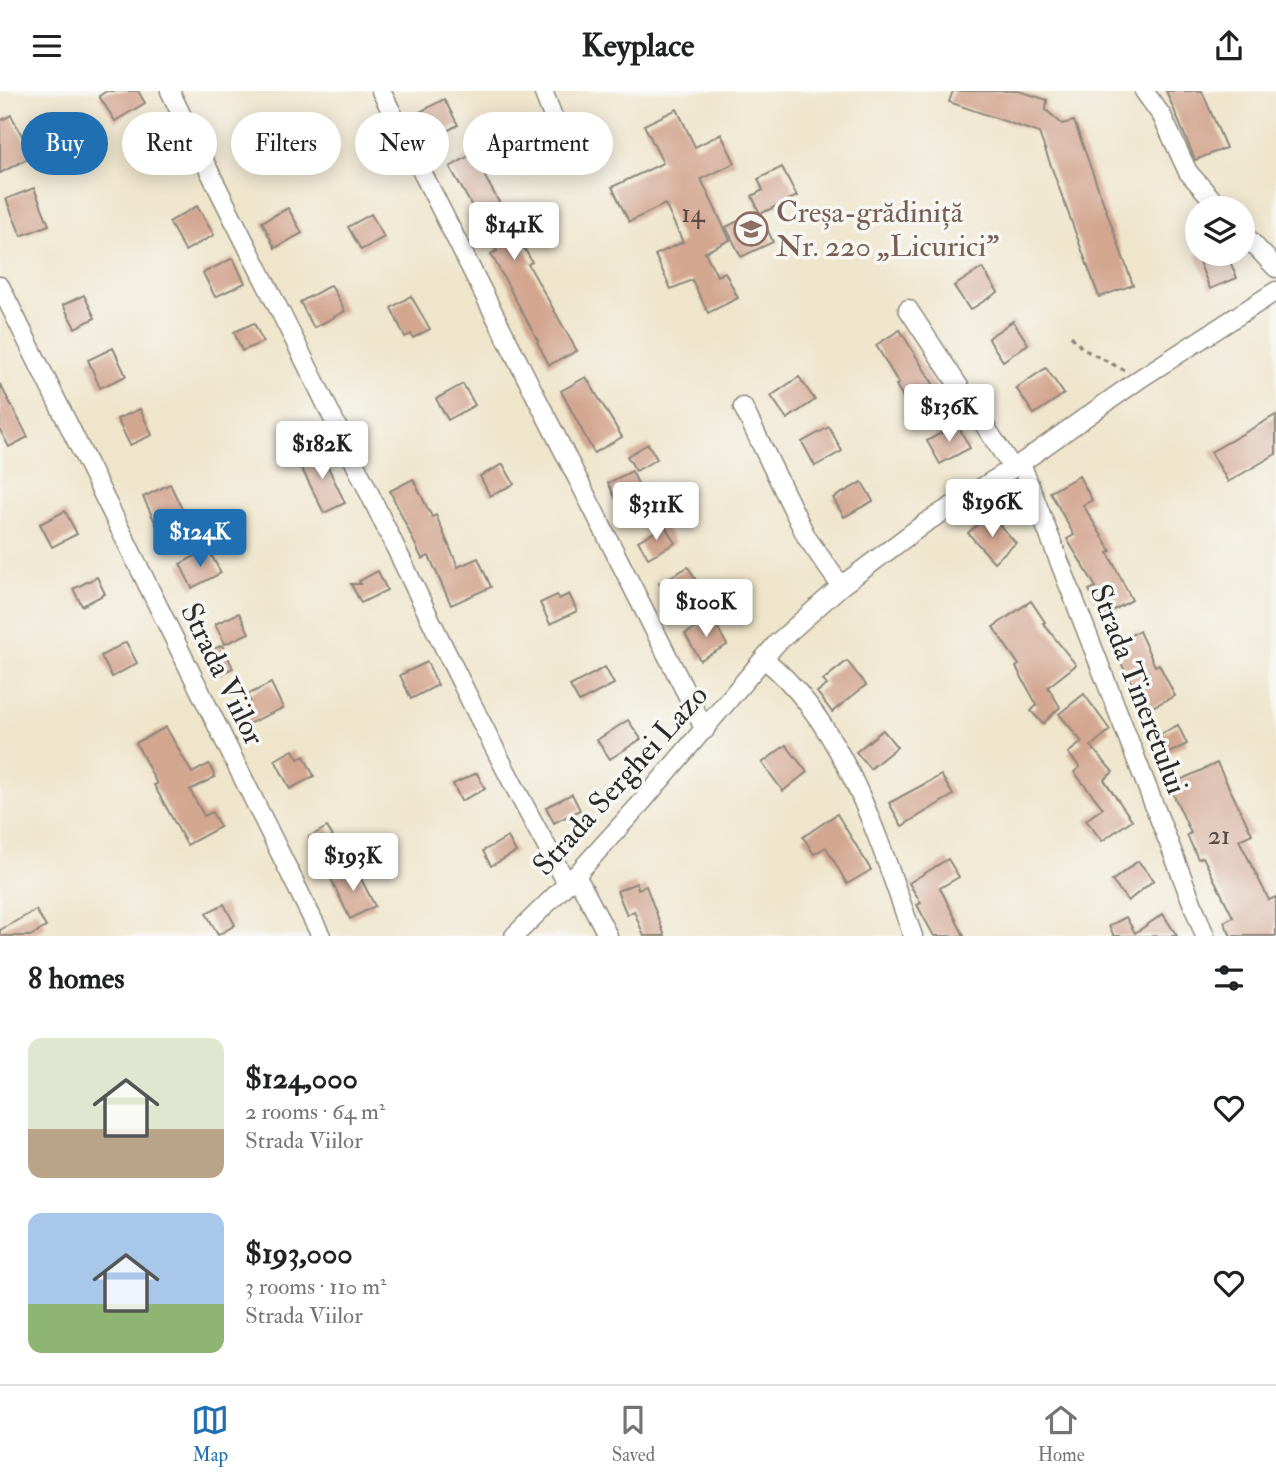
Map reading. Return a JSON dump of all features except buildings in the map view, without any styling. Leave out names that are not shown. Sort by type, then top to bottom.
[{"type":"street","points":[[170,91],[326,404],[422,606],[526,811],[608,936]]},
{"type":"street","points":[[380,91],[705,730]]},
{"type":"street","points":[[543,91],[551,112]]},
{"type":"street","points":[[1144,91],[1162,116],[1188,172],[1209,196]]},
{"type":"street","points":[[1255,246],[1276,268]]},
{"type":"street","name":"Strada Viilor","points":[[0,286],[321,936]]},
{"type":"street","name":"Strada Serghei Lazo","points":[[514,936],[572,879],[705,730],[776,644],[841,586],[925,523],[1276,291]]},
{"type":"street","name":"Strada Tineretului","points":[[908,309],[1016,465],[1205,936]]},
{"type":"street","points":[[743,407],[807,538],[841,586]]},
{"type":"street","points":[[764,659],[783,674],[806,702],[851,776],[868,810],[913,936]]},
{"type":"path","points":[[1071,335],[1083,349],[1141,378]]},
{"type":"place","name":"Creșa-grădiniță Nr. 220 „Licurici”","points":[[751,229]]}]
